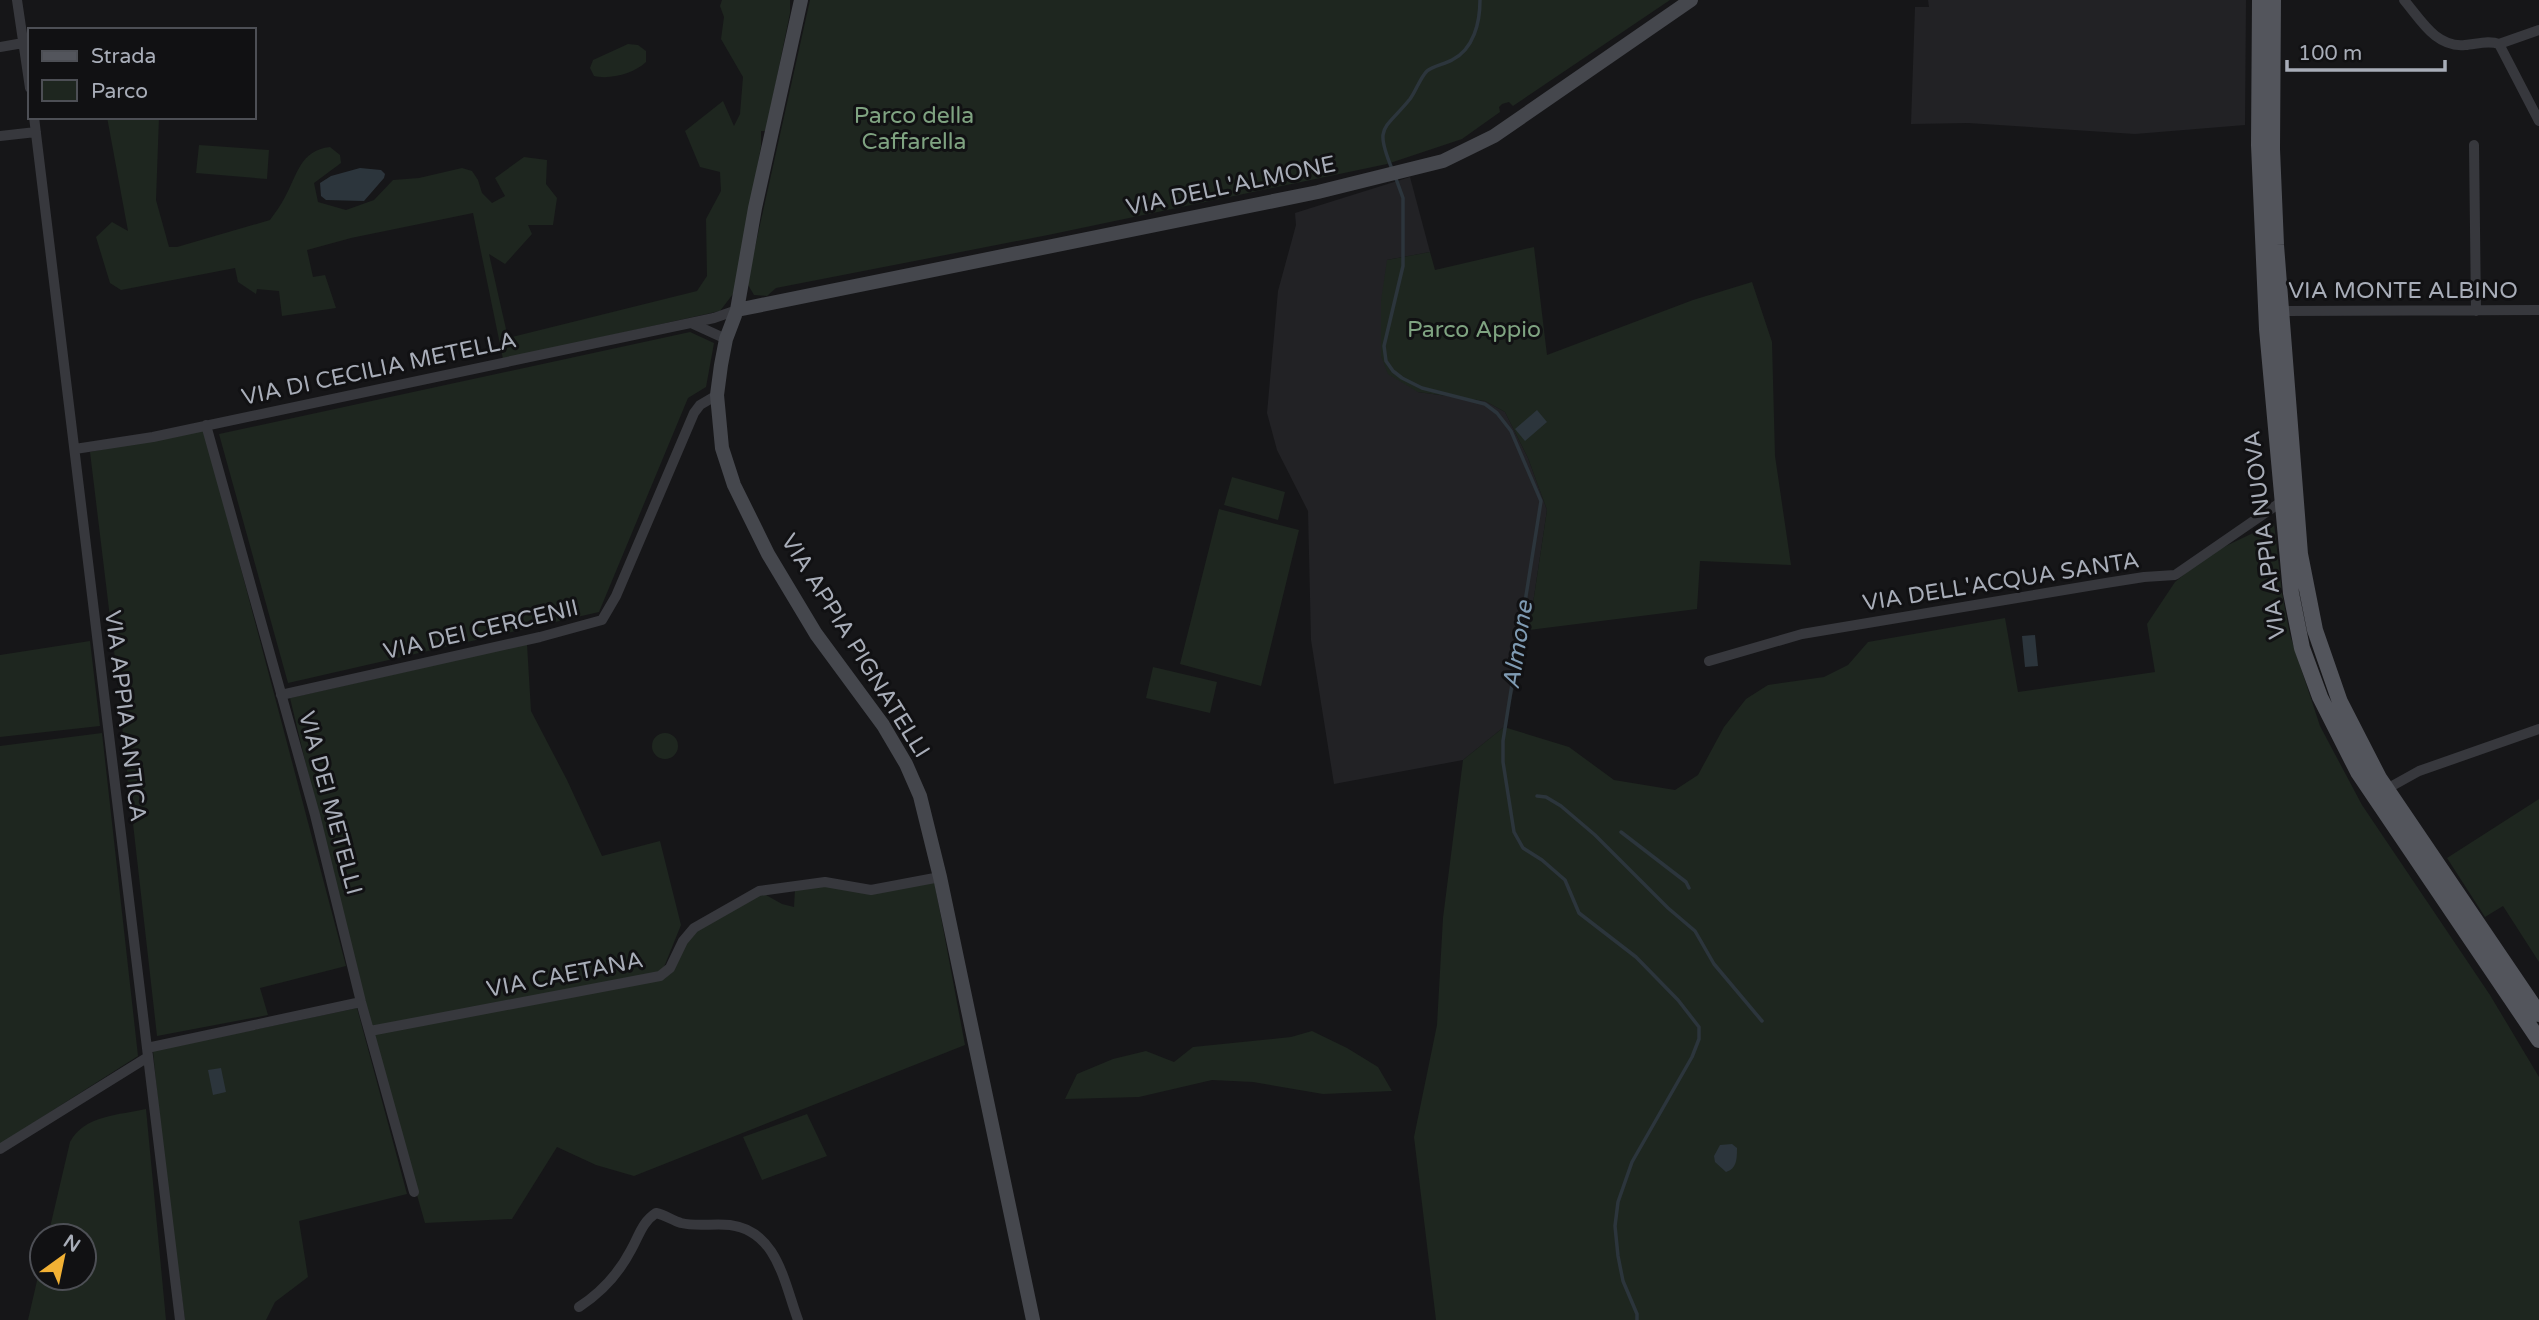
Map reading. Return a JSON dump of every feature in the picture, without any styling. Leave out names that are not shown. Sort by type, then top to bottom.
[{"type":"main road","name":"VIA APPIA PIGNATELLI","points":[[801,0],[755,208],[737,310],[726,339],[717,395],[722,448],[734,485],[768,554],[816,634],[883,725],[906,764],[920,796],[940,877],[1033,1320]]},
{"type":"main road","name":"VIA DELL'ALMONE","points":[[737,310],[880,283],[1384,177],[1443,161],[1494,136],[1690,0]]},
{"type":"main road","name":"VIA APPIA NUOVA","points":[[2260,0],[2259,145],[2273,311],[2308,605],[2340,702],[2380,793],[2539,1014]]},
{"type":"main road","name":"VIA APPIA NUOVA","points":[[2273,0],[2273,311],[2281,502],[2291,593],[2302,648],[2332,722],[2539,1040]]},
{"type":"street","points":[[17,0],[28,75]]},
{"type":"street","points":[[2404,0],[2445,44],[2500,44],[2539,30]]},
{"type":"street","points":[[0,47],[23,43]]},
{"type":"street","points":[[2500,44],[2539,121]]},
{"type":"street","name":"VIA APPIA ANTICA","points":[[34,119],[180,1320]]},
{"type":"street","points":[[0,136],[36,132]]},
{"type":"street","points":[[2474,145],[2476,311]]},
{"type":"street","name":"VIA DI CECILIA METELLA","points":[[75,449],[116,444],[690,323],[737,310]]},
{"type":"street","name":"VIA MONTE ALBINO","points":[[2273,311],[2539,310]]},
{"type":"street","points":[[690,323],[726,339]]},
{"type":"street","name":"VIA DEI CERCENII","points":[[281,695],[540,637],[602,620],[616,596],[694,413],[700,405],[717,395]]},
{"type":"street","name":"VIA DEI METELLI","points":[[206,425],[315,815],[361,1002],[414,1192]]},
{"type":"street","name":"VIA DELL'ACQUA SANTA","points":[[1709,661],[1802,634],[2106,583],[2175,575],[2281,502]]},
{"type":"street","points":[[2380,793],[2419,771],[2539,729]]},
{"type":"street","name":"VIA CAETANA","points":[[370,1031],[660,976],[670,968],[682,942],[694,928],[747,896],[765,889],[830,882],[871,890],[940,877]]},
{"type":"street","points":[[0,1149],[147,1053],[361,1002]]},
{"type":"street","points":[[579,1307],[611,1282],[631,1251],[646,1220],[656,1213],[680,1223],[746,1228],[764,1240],[779,1265],[798,1320]]},
{"type":"shaded area","points":[[1928,0],[2246,0],[2245,125],[2135,134],[1968,123],[1911,124],[1915,7],[1929,7]]},
{"type":"shaded area","points":[[360,168],[381,170],[385,174],[364,201],[326,200],[321,196],[320,183],[331,176]]},
{"type":"shaded area","points":[[1410,177],[1430,252],[1387,260],[1418,392],[1485,401],[1505,412],[1528,458],[1547,510],[1529,630],[1504,727],[1463,760],[1334,784],[1311,640],[1308,511],[1277,450],[1267,413],[1278,291],[1296,225],[1295,213]]},
{"type":"shaded area","points":[[1537,410],[1547,422],[1525,441],[1515,429]]},
{"type":"shaded area","points":[[2035,635],[2038,666],[2025,667],[2022,636]]},
{"type":"shaded area","points":[[221,1068],[226,1092],[213,1095],[208,1070]]},
{"type":"shaded area","points":[[1732,1144],[1737,1148],[1736,1159],[1734,1166],[1726,1172],[1715,1162],[1714,1156],[1720,1145]]},
{"type":"green space","points":[[722,0],[790,0],[790,13],[766,131],[761,131],[761,146],[736,290],[720,311],[503,359],[473,213],[351,238],[307,250],[313,277],[325,275],[336,308],[282,316],[279,291],[257,289],[256,294],[238,282],[235,268],[121,290],[110,283],[96,237],[112,222],[128,231],[107,119],[159,119],[156,200],[169,247],[270,220],[301,165],[320,149],[330,147],[340,155],[341,163],[314,183],[318,202],[346,210],[374,200],[393,180],[419,178],[462,168],[472,171],[482,193],[492,203],[505,196],[495,178],[524,157],[547,160],[546,184],[557,198],[553,225],[528,225],[532,234],[505,264],[489,254],[508,338],[697,291],[707,276],[706,219],[721,191],[720,172],[700,167],[685,131],[723,101],[734,126],[740,114],[743,77],[721,39],[724,17],[720,6]]},
{"type":"green space","name":"Parco della Caffarella","points":[[810,0],[1670,0],[1513,106],[1509,102],[1502,104],[1499,107],[1500,112],[1462,139],[1387,164],[1048,235],[776,288],[767,296],[754,295],[747,283]]},
{"type":"green space","points":[[628,44],[638,45],[646,51],[646,62],[622,75],[594,76],[590,68],[593,60]]},
{"type":"green space","points":[[199,145],[269,150],[267,179],[196,173]]},
{"type":"green space","name":"Parco Appio","points":[[1534,247],[1547,355],[1693,300],[1752,282],[1772,342],[1775,456],[1791,565],[1700,561],[1697,609],[1529,630],[1547,510],[1528,458],[1505,412],[1485,401],[1418,392],[1388,374],[1381,356],[1381,301],[1387,260],[1430,252],[1435,270]]},
{"type":"green space","points":[[690,332],[714,343],[706,387],[688,398],[599,612],[288,683],[219,434]]},
{"type":"green space","points":[[204,429],[346,966],[260,988],[268,1015],[157,1036],[122,726],[125,725],[90,452]]},
{"type":"green space","points":[[1232,477],[1285,492],[1278,520],[1224,505]]},
{"type":"green space","points":[[1219,509],[1299,530],[1261,686],[1180,664]]},
{"type":"green space","points":[[2274,523],[2290,635],[2320,726],[2362,805],[2490,995],[2539,1077],[2539,1320],[1436,1320],[1414,1137],[1437,1025],[1443,918],[1463,760],[1504,727],[1569,747],[1614,780],[1675,790],[1698,775],[1724,727],[1746,699],[1768,685],[1824,677],[1848,665],[1868,642],[2005,618],[2018,692],[2155,672],[2147,624],[2175,582],[2207,555]]},
{"type":"green space","points":[[90,641],[100,726],[0,737],[0,655]]},
{"type":"green space","points":[[527,644],[531,711],[602,856],[660,841],[681,925],[662,972],[681,945],[705,921],[759,891],[782,904],[794,907],[795,889],[835,884],[863,893],[934,880],[965,1045],[634,1176],[596,1165],[557,1147],[512,1219],[425,1223],[370,1031],[290,698]]},
{"type":"green space","points":[[1153,667],[1217,682],[1210,713],[1146,698]]},
{"type":"green space","points":[[102,733],[138,1056],[0,1144],[0,746]]},
{"type":"green space","points":[[665,733],[674,737],[678,746],[674,755],[665,759],[656,755],[652,746],[656,737]]},
{"type":"green space","points":[[2539,799],[2539,962],[2503,906],[2485,917],[2447,858]]},
{"type":"green space","points":[[357,1008],[407,1194],[299,1221],[308,1277],[275,1302],[266,1320],[185,1320],[164,1164],[153,1051]]},
{"type":"green space","points":[[1312,1031],[1378,1067],[1392,1091],[1323,1094],[1253,1082],[1212,1080],[1139,1097],[1065,1099],[1077,1074],[1113,1059],[1146,1051],[1174,1062],[1193,1047],[1291,1037]]},
{"type":"green space","points":[[146,1109],[166,1320],[28,1320],[34,1292],[98,1292],[98,1222],[51,1222],[70,1142],[84,1126],[114,1115]]},
{"type":"green space","points":[[807,1114],[827,1156],[762,1180],[743,1137]]},
{"type":"waterway","name":"Almone","points":[[1392,169],[1384,144],[1384,130],[1410,99],[1427,71],[1452,60],[1466,49],[1477,26],[1480,0]]},
{"type":"waterway","name":"Almone","points":[[1395,176],[1403,198],[1403,266],[1384,346],[1386,361],[1402,378],[1422,388],[1485,404],[1497,413],[1511,431],[1541,501],[1503,741],[1503,762],[1514,832],[1523,848],[1565,880],[1579,913],[1636,957],[1678,1000],[1699,1027],[1699,1039],[1692,1057],[1632,1162],[1618,1202],[1615,1226],[1618,1256],[1623,1281],[1637,1320]]},
{"type":"waterway","points":[[1537,796],[1546,797],[1561,806],[1595,835],[1668,908],[1695,931],[1714,964],[1762,1021]]},
{"type":"waterway","points":[[1621,832],[1686,882],[1689,888]]}]
